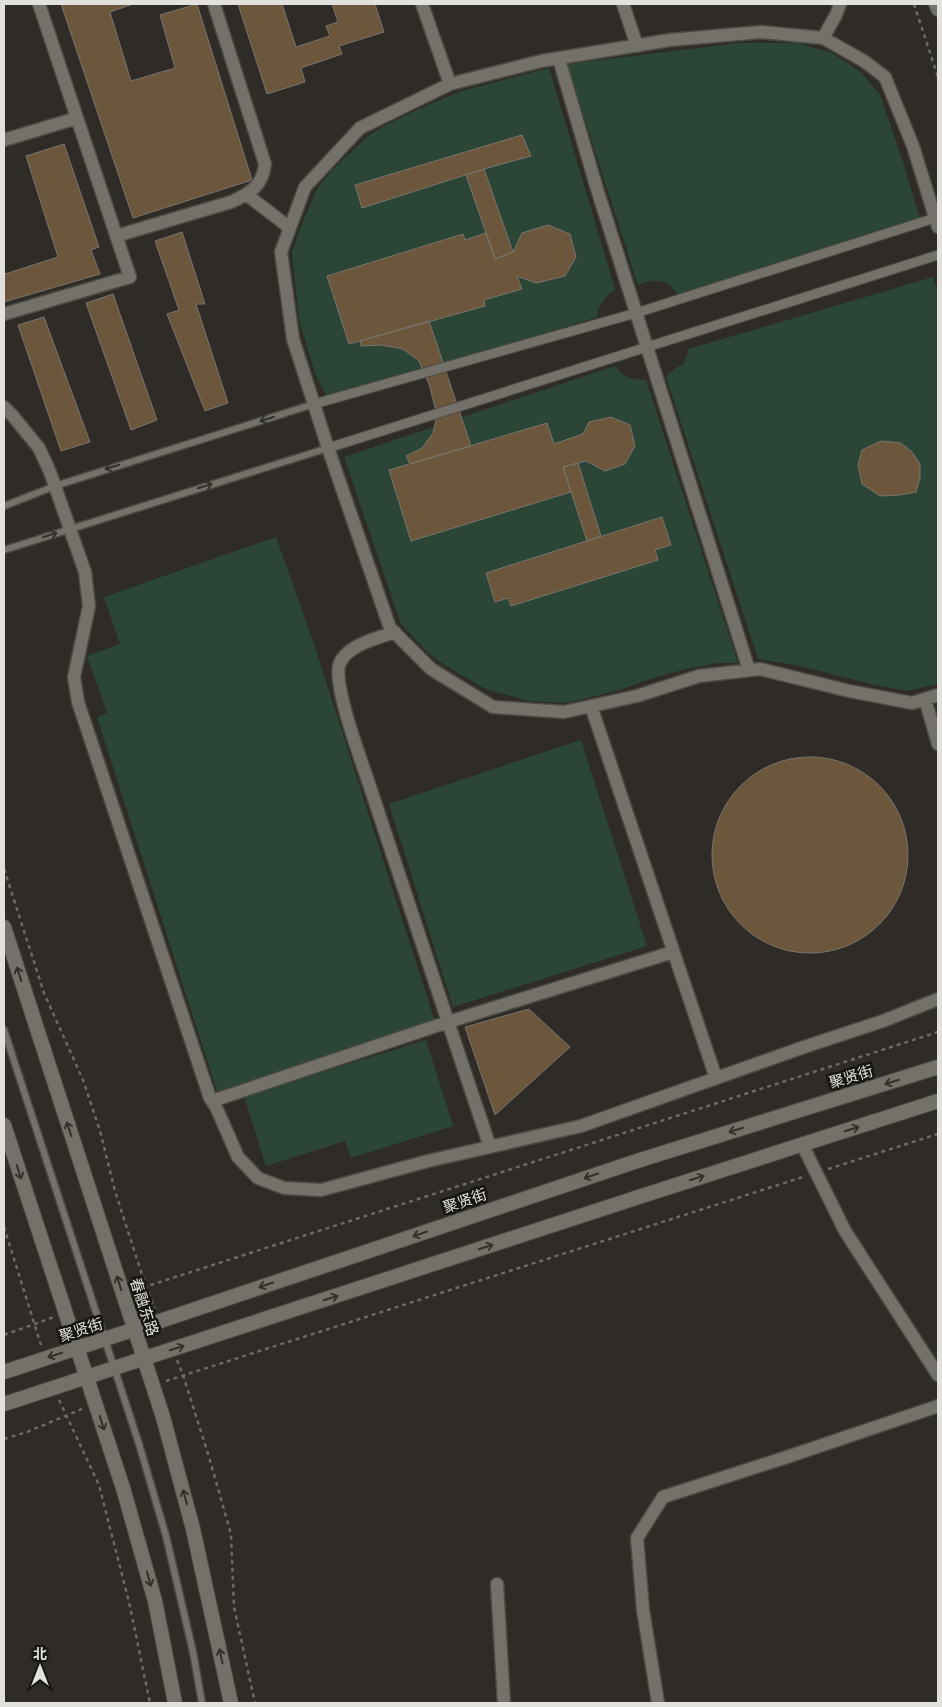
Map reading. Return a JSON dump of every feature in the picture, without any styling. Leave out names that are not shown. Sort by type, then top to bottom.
[{"type":"main road","points":[[936,4],[938,9]]},
{"type":"main road","name":"春融东路","points":[[4,928],[163,1417],[194,1530],[230,1703]]},
{"type":"main road","name":"聚贤街","points":[[4,1372],[637,1160],[938,1067]]},
{"type":"main road","points":[[4,1404],[938,1101]]},
{"type":"main road","points":[[4,1125],[123,1488],[155,1601],[175,1703]]},
{"type":"street","points":[[4,314],[130,277],[40,4]]},
{"type":"street","points":[[116,236],[231,202],[247,195],[256,187],[264,173],[265,164],[214,4]]},
{"type":"street","points":[[422,4],[450,84]]},
{"type":"street","points":[[623,4],[637,46]]},
{"type":"street","points":[[823,38],[840,4]]},
{"type":"street","points":[[314,404],[636,313],[937,223],[913,146],[886,77],[864,61],[823,38],[761,32],[670,40],[540,61],[450,84],[360,128],[305,187],[281,252],[293,339],[328,448],[390,628],[431,669],[493,707],[564,712],[637,696],[699,676],[760,669],[849,691],[912,703],[938,695]]},
{"type":"street","points":[[559,58],[646,347],[749,670]]},
{"type":"street","points":[[4,140],[77,118]]},
{"type":"street","points":[[247,195],[290,228]]},
{"type":"street","points":[[328,448],[938,255]]},
{"type":"street","points":[[4,407],[39,448],[55,486],[85,572],[89,606],[74,677],[78,702],[212,1101],[238,1157],[258,1178],[284,1188],[321,1190],[428,1160],[581,1126],[938,999]]},
{"type":"street","points":[[395,632],[363,642],[342,659],[338,681],[354,736],[490,1147]]},
{"type":"street","points":[[925,699],[938,744]]},
{"type":"street","points":[[591,706],[716,1078]]},
{"type":"street","points":[[212,1101],[448,1022],[674,952]]},
{"type":"street","points":[[802,1144],[845,1230],[938,1375]]},
{"type":"street","points":[[658,1703],[643,1610],[637,1538],[663,1497],[938,1406]]},
{"type":"street","points":[[497,1584],[504,1703]]},
{"type":"lane","points":[[4,506],[55,486],[314,404]]},
{"type":"lane","points":[[4,550],[328,448]]},
{"type":"lane","points":[[4,1030],[139,1444],[166,1536],[194,1652],[202,1703]]},
{"type":"path","points":[[914,4],[938,77]]},
{"type":"path","points":[[4,869],[44,993],[83,1080],[100,1131],[115,1191],[146,1287],[160,1321]]},
{"type":"path","points":[[123,1294],[938,1032]]},
{"type":"path","points":[[153,1386],[938,1134]]},
{"type":"path","points":[[4,1227],[45,1358]]},
{"type":"path","points":[[4,1336],[66,1314]]},
{"type":"path","points":[[172,1350],[183,1375],[231,1534],[234,1607],[255,1703]]},
{"type":"path","points":[[54,1387],[65,1415],[99,1485],[129,1602],[150,1703]]},
{"type":"path","points":[[4,1439],[96,1405]]},
{"type":"green space","points":[[739,43],[797,43],[832,53],[861,72],[880,95],[922,226],[677,294],[669,285],[660,281],[649,281],[638,285],[567,64]]},
{"type":"green space","points":[[549,68],[615,289],[603,301],[597,317],[330,402],[316,376],[299,320],[292,253],[317,189],[332,170],[367,137],[384,126],[462,91]]},
{"type":"green space","points":[[933,277],[938,293],[938,684],[907,691],[796,665],[758,659],[666,377],[684,364],[689,349]]},
{"type":"green space","points":[[615,366],[628,377],[646,380],[738,663],[718,663],[686,669],[620,690],[566,703],[529,701],[485,689],[428,653],[401,624],[344,457]]},
{"type":"green space","points":[[276,537],[313,641],[436,1025],[218,1094],[97,717],[107,713],[87,656],[120,644],[104,597]]},
{"type":"green space","points":[[581,740],[647,946],[453,1007],[389,804]]},
{"type":"green space","points":[[426,1040],[453,1126],[351,1158],[345,1141],[266,1166],[244,1096]]},
{"type":"building","points":[[61,4],[133,4],[110,12],[131,81],[175,68],[160,15],[197,4],[252,180],[133,218]]},
{"type":"building","points":[[238,4],[282,4],[296,47],[330,36],[326,26],[338,22],[332,4],[375,4],[384,32],[339,46],[342,54],[301,68],[305,82],[267,94]]},
{"type":"building","points":[[522,135],[531,156],[362,208],[355,185]]},
{"type":"building","points":[[64,144],[99,247],[91,250],[100,274],[4,302],[4,269],[5,274],[58,257],[26,156]]},
{"type":"building","points":[[484,169],[513,252],[495,259],[466,175]]},
{"type":"building","points":[[548,225],[570,234],[576,257],[565,276],[536,283],[517,276],[522,289],[484,300],[485,306],[349,344],[327,276],[463,234],[465,240],[486,233],[495,259],[513,252],[522,233]]},
{"type":"building","points":[[182,232],[205,304],[196,304],[228,403],[205,411],[167,314],[179,310],[155,241]]},
{"type":"building","points":[[113,294],[157,420],[131,430],[86,303]]},
{"type":"building","points":[[44,317],[90,442],[61,451],[18,325]]},
{"type":"building","points":[[429,321],[471,446],[410,464],[406,456],[422,448],[433,433],[437,415],[429,384],[419,361],[403,349],[381,345],[361,346],[360,341]]},
{"type":"building","points":[[611,417],[630,425],[635,446],[625,464],[605,471],[586,461],[563,467],[571,492],[411,541],[389,470],[547,423],[554,444],[583,434],[589,422]]},
{"type":"building","points":[[881,441],[901,443],[912,452],[920,464],[920,478],[916,492],[880,496],[862,484],[858,465],[862,450]]},
{"type":"building","points":[[578,463],[601,536],[587,541],[563,467]]},
{"type":"building","points":[[662,517],[671,545],[655,550],[658,560],[511,606],[508,598],[495,602],[486,573]]},
{"type":"building","points":[[810,757],[829,759],[847,765],[864,774],[879,786],[891,801],[900,818],[906,836],[908,855],[906,874],[900,892],[891,909],[879,924],[864,936],[847,945],[829,951],[810,953],[791,951],[773,945],[756,936],[741,924],[729,909],[720,892],[714,874],[712,855],[714,836],[720,818],[729,801],[741,786],[756,774],[773,765],[791,759]]},
{"type":"building","points":[[529,1009],[570,1047],[495,1115],[465,1027]]}]
